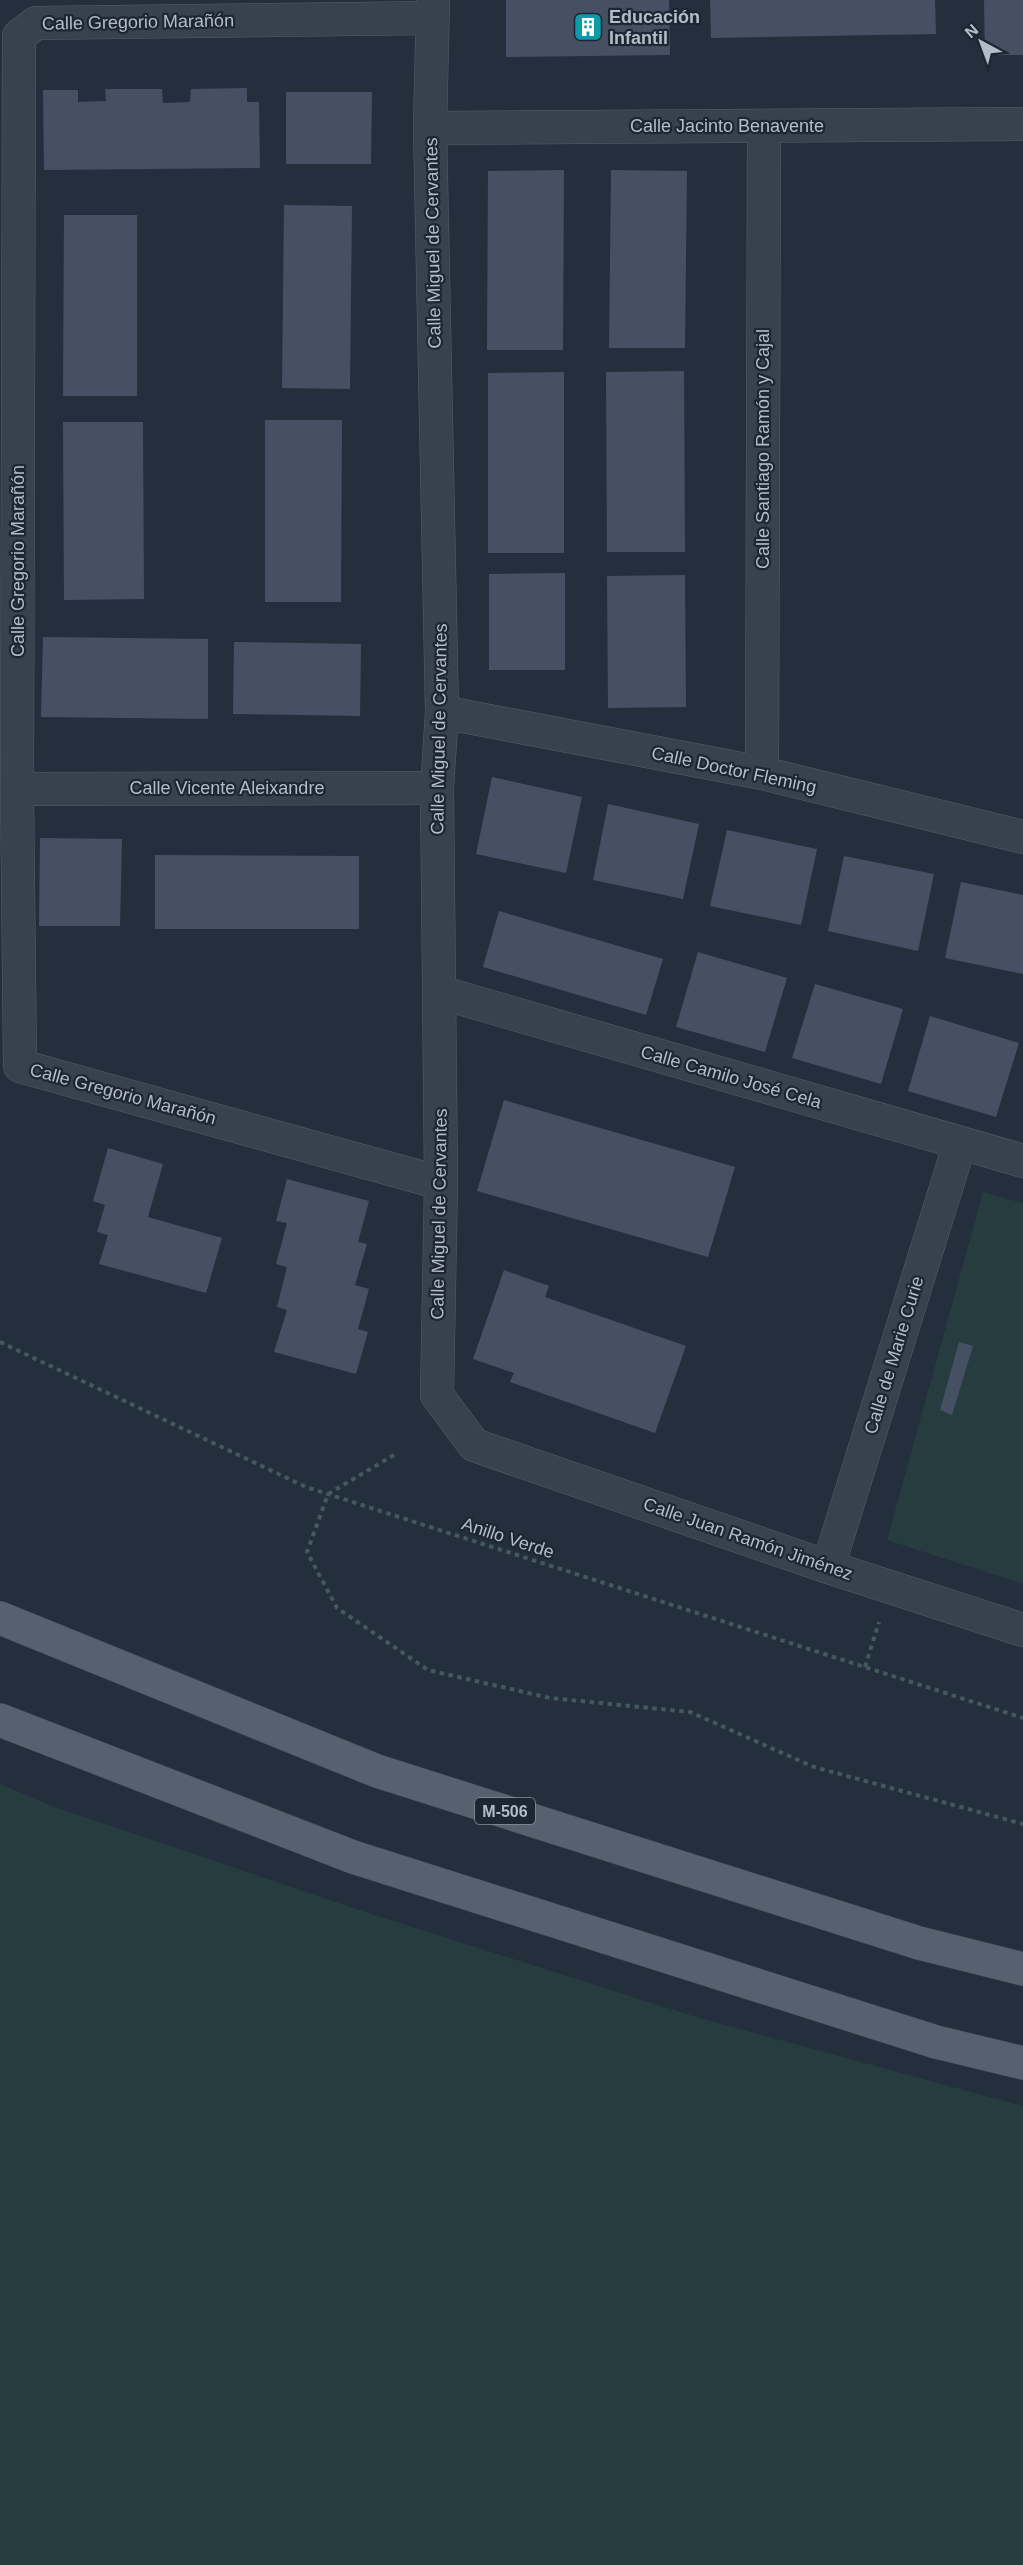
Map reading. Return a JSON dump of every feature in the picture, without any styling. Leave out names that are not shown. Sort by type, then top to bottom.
[{"type":"main road","name":"M-506","points":[[0,1618],[377,1771],[919,1943],[1023,1969]]},
{"type":"main road","points":[[0,1720],[354,1857],[936,2042],[1023,2063]]},
{"type":"street","name":"Calle Miguel de Cervantes","points":[[432,9],[430,128],[442,712],[437,788],[441,1183],[437,1395],[474,1445]]},
{"type":"street","name":"Calle Gregorio Marañón","points":[[432,9],[36,22],[19,36],[17,789],[20,1066],[441,1183]]},
{"type":"street","name":"Calle Jacinto Benavente","points":[[430,128],[1023,124]]},
{"type":"street","name":"Calle Santiago Ramón y Cajal","points":[[762,773],[764,126]]},
{"type":"street","name":"Calle Doctor Fleming","points":[[442,712],[762,773],[1023,837]]},
{"type":"street","name":"Calle Vicente Aleixandre","points":[[17,789],[437,788]]},
{"type":"street","name":"Calle Camilo José Cela","points":[[439,992],[1023,1161]]},
{"type":"street","name":"Calle de Marie Curie","points":[[828,1567],[960,1143]]},
{"type":"street","name":"Calle Juan Ramón Jiménez","points":[[474,1445],[828,1567],[1023,1630]]},
{"type":"path","name":"Anillo Verde","points":[[0,1342],[306,1487],[1023,1718]]},
{"type":"path","points":[[394,1455],[328,1494],[307,1552],[338,1608],[428,1670],[550,1698],[690,1712],[814,1767],[1023,1824]]},
{"type":"path","points":[[865,1667],[880,1618]]},
{"type":"green space","points":[[983,1192],[1023,1203],[1023,1584],[887,1540]]},
{"type":"green space","points":[[0,1784],[52,1806],[362,1911],[696,2017],[1023,2106],[1023,2565],[0,2565]]},
{"type":"building","name":"Educación Infantil","points":[[506,0],[669,0],[670,55],[506,57]]},
{"type":"building","points":[[710,0],[935,0],[936,34],[711,38]]},
{"type":"building","points":[[984,0],[1023,0],[1023,55],[985,55]]},
{"type":"building","points":[[247,88],[247,102],[259,102],[260,168],[44,170],[43,90],[78,90],[78,102],[106,101],[105,89],[162,89],[163,103],[190,102],[191,89]]},
{"type":"building","points":[[286,92],[372,92],[371,164],[286,164]]},
{"type":"building","points":[[564,170],[563,350],[487,350],[488,171]]},
{"type":"building","points":[[611,170],[687,171],[685,348],[609,348]]},
{"type":"building","points":[[284,205],[352,206],[350,389],[282,388]]},
{"type":"building","points":[[64,215],[137,215],[137,396],[63,396]]},
{"type":"building","points":[[684,371],[685,552],[607,552],[606,372]]},
{"type":"building","points":[[564,372],[564,553],[488,553],[488,373]]},
{"type":"building","points":[[265,420],[342,420],[341,602],[265,602]]},
{"type":"building","points":[[63,422],[143,422],[144,599],[64,600]]},
{"type":"building","points":[[565,573],[565,670],[489,670],[489,574]]},
{"type":"building","points":[[685,575],[686,707],[608,708],[607,576]]},
{"type":"building","points":[[43,637],[208,639],[208,719],[41,717]]},
{"type":"building","points":[[234,642],[361,644],[360,716],[233,714]]},
{"type":"building","points":[[492,777],[582,797],[566,873],[476,854]]},
{"type":"building","points":[[608,804],[699,824],[683,899],[593,880]]},
{"type":"building","points":[[727,830],[817,849],[801,925],[710,906]]},
{"type":"building","points":[[40,838],[122,839],[120,926],[39,926]]},
{"type":"building","points":[[155,855],[359,856],[359,929],[155,929]]},
{"type":"building","points":[[844,856],[934,874],[918,951],[828,931]]},
{"type":"building","points":[[961,882],[1023,895],[1023,974],[945,958]]},
{"type":"building","points":[[499,911],[663,959],[646,1015],[483,967]]},
{"type":"building","points":[[698,952],[787,978],[765,1052],[676,1027]]},
{"type":"building","points":[[815,984],[903,1009],[881,1084],[792,1058]]},
{"type":"building","points":[[930,1016],[1019,1043],[996,1117],[908,1091]]},
{"type":"building","points":[[504,1100],[735,1167],[708,1257],[477,1191]]},
{"type":"building","points":[[108,1148],[163,1164],[148,1217],[222,1238],[206,1293],[99,1264],[108,1235],[97,1232],[105,1205],[93,1201]]},
{"type":"building","points":[[287,1179],[369,1201],[358,1242],[367,1244],[355,1285],[369,1289],[358,1329],[368,1332],[356,1374],[274,1352],[287,1310],[277,1307],[287,1267],[276,1264],[287,1223],[276,1221]]},
{"type":"building","points":[[504,1270],[549,1286],[545,1297],[686,1346],[655,1433],[510,1382],[514,1373],[473,1359]]},
{"type":"building","points":[[959,1342],[973,1346],[952,1415],[940,1410]]},
{"type":"place","name":"Educación Infantil","points":[[588,27]]}]
